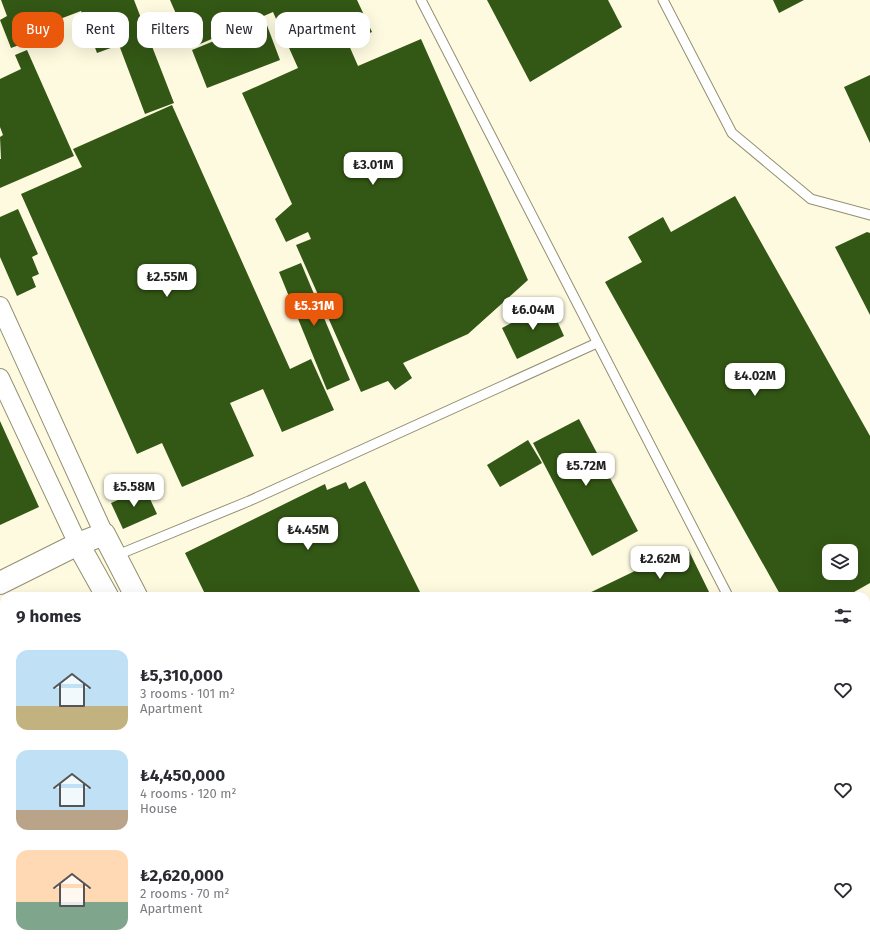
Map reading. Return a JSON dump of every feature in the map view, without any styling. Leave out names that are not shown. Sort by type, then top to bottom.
[{"type":"street","points":[[0,306],[104,534],[134,592]]},
{"type":"street","points":[[0,378],[78,544],[104,592]]},
{"type":"street","points":[[0,583],[78,544],[104,534]]},
{"type":"street","points":[[108,592],[119,564]]},
{"type":"lane","points":[[421,0],[726,592]]},
{"type":"lane","points":[[663,0],[732,133],[811,199],[870,215]]},
{"type":"lane","points":[[119,564],[249,501],[598,343]]},
{"type":"building","points":[[1,0],[134,0],[139,12],[137,12],[137,48],[153,48],[174,103],[145,114],[120,48],[129,48],[129,12],[81,11],[72,12],[72,14],[64,17],[64,12],[12,12],[11,48],[0,20],[7,16]]},
{"type":"building","points":[[170,0],[357,0],[363,12],[275,12],[275,16],[273,12],[267,15],[267,12],[211,12],[211,39],[203,43],[203,12],[175,12]]},
{"type":"building","points":[[487,0],[608,0],[622,27],[530,82]]},
{"type":"building","points":[[773,0],[804,0],[779,13]]},
{"type":"building","points":[[267,25],[280,60],[207,88],[192,50],[203,48],[203,45],[211,42],[211,48],[267,48]]},
{"type":"building","points":[[421,39],[528,280],[468,334],[403,363],[412,378],[395,390],[388,381],[361,392],[296,245],[311,239],[308,232],[286,242],[275,219],[292,204],[242,93],[298,68],[289,48],[350,48],[358,66]]},
{"type":"building","points":[[95,48],[111,48],[97,53]]},
{"type":"building","points":[[27,50],[74,156],[0,188],[0,137],[3,135],[0,127],[0,79],[21,69],[15,55]]},
{"type":"building","points":[[870,75],[870,143],[844,87]]},
{"type":"building","points":[[172,105],[290,369],[311,359],[334,410],[282,432],[263,389],[230,403],[254,456],[182,487],[162,443],[137,454],[21,194],[82,167],[73,149]]},
{"type":"building","points":[[735,196],[870,436],[870,583],[854,592],[779,592],[605,282],[642,262],[628,237],[663,217],[671,232]]},
{"type":"building","points":[[18,209],[38,254],[32,257],[39,274],[32,277],[36,287],[17,296],[0,257],[0,217]]},
{"type":"building","points":[[867,232],[870,233],[870,315],[835,247]]},
{"type":"building","points":[[301,263],[350,380],[327,390],[279,272]]},
{"type":"building","points":[[549,303],[564,336],[517,359],[502,328]]},
{"type":"building","points":[[579,419],[638,531],[592,556],[533,443]]},
{"type":"building","points":[[0,421],[39,507],[0,525]]},
{"type":"building","points":[[528,440],[542,463],[500,487],[487,465]]},
{"type":"building","points":[[365,481],[420,592],[204,592],[185,553],[325,484],[327,490],[346,482],[349,489]]},
{"type":"building","points":[[145,488],[157,514],[123,529],[111,503]]},
{"type":"building","points":[[688,549],[709,592],[591,592],[666,556],[667,559]]}]
